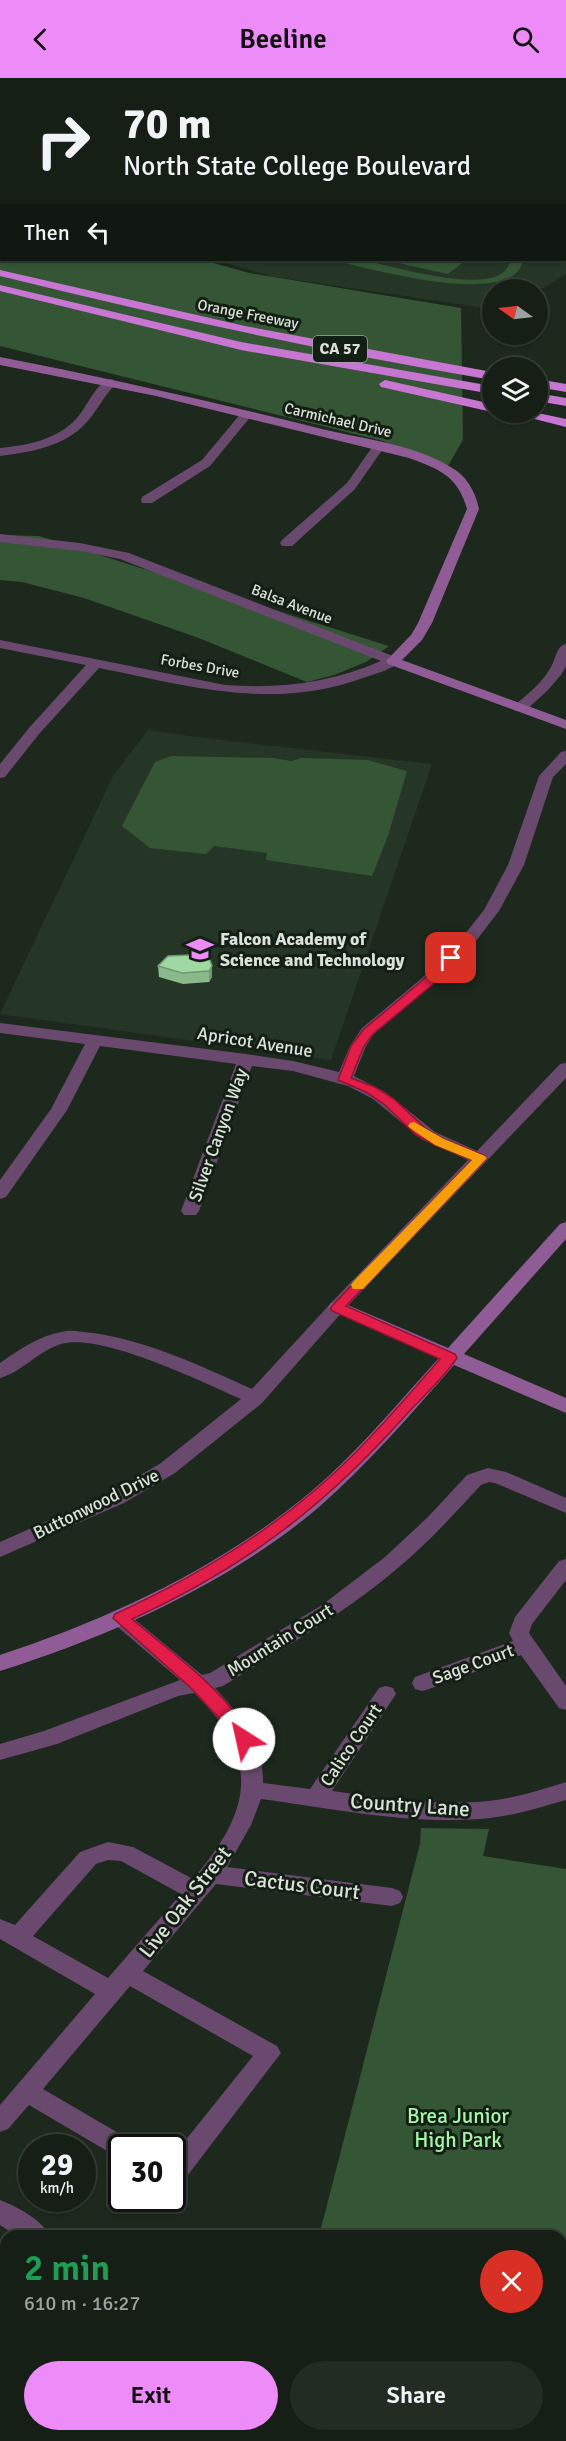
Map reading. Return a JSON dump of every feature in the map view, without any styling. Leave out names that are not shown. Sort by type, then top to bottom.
[{"type":"highway","name":"Orange Freeway","points":[[0,273],[189,319],[401,362],[482,374]]},
{"type":"highway","name":"Orange Freeway","points":[[0,288],[241,346],[482,388]]},
{"type":"highway","points":[[189,319],[482,365]]},
{"type":"highway","points":[[241,346],[386,384],[482,406]]},
{"type":"highway","points":[[548,373],[566,375]]},
{"type":"highway","points":[[548,385],[566,388]]},
{"type":"highway","points":[[548,399],[566,402]]},
{"type":"highway","points":[[548,419],[566,423]]},
{"type":"street","name":"Carmichael Drive","points":[[0,361],[110,383],[379,446],[438,464],[459,478],[470,492],[473,509],[425,622],[417,637],[393,661]]},
{"type":"street","points":[[0,452],[25,449],[50,441],[71,430],[84,418],[99,393],[110,383]]},
{"type":"street","points":[[147,500],[206,462],[246,414]]},
{"type":"street","points":[[287,543],[351,486],[379,446]]},
{"type":"street","name":"Balsa Avenue","points":[[0,538],[80,547],[124,556],[393,661],[566,725]]},
{"type":"street","name":"Forbes Drive","points":[[0,644],[225,689],[280,691],[336,684],[393,661]]},
{"type":"street","points":[[520,708],[544,689],[556,674],[566,648]]},
{"type":"street","points":[[0,774],[95,663]]},
{"type":"street","points":[[344,1080],[358,1046],[368,1031],[427,982],[463,947],[490,911],[516,865],[546,777],[566,755]]},
{"type":"street","name":"Apricot Avenue","points":[[0,1028],[293,1066],[344,1080],[370,1090],[390,1102],[421,1132],[439,1142],[480,1158]]},
{"type":"street","points":[[0,1193],[59,1110],[95,1040]]},
{"type":"street","name":"Silver Canyon Way","points":[[190,1211],[246,1059]]},
{"type":"street","name":"Buttonwood Drive","points":[[0,1550],[117,1498],[168,1468],[255,1398],[337,1308],[566,1068]]},
{"type":"street","points":[[0,1663],[120,1618],[171,1595],[265,1538],[311,1502],[359,1458],[566,1228]]},
{"type":"street","points":[[337,1308],[566,1406]]},
{"type":"street","points":[[0,1372],[37,1348],[61,1337],[94,1340],[126,1346],[186,1366],[255,1398]]},
{"type":"street","name":"Mountain Court","points":[[0,1752],[59,1734],[175,1689],[216,1680],[329,1610],[392,1562],[435,1522],[474,1480],[488,1475],[499,1477],[566,1506]]},
{"type":"street","points":[[565,1698],[525,1645],[519,1633],[522,1622],[566,1566]]},
{"type":"street","name":"Live Oak Street","points":[[0,2122],[211,1874],[237,1834],[253,1790],[250,1751],[237,1728],[198,1684],[120,1618]]},
{"type":"street","name":"Sage Court","points":[[422,1683],[525,1645]]},
{"type":"street","name":"Calico Court","points":[[316,1797],[386,1694]]},
{"type":"street","name":"Country Lane","points":[[253,1790],[434,1810],[478,1810],[524,1804],[566,1791]]},
{"type":"street","points":[[112,1992],[9,1933],[88,1858],[108,1851],[124,1852],[196,1891]]},
{"type":"street","name":"Cactus Court","points":[[211,1874],[392,1897]]},
{"type":"street","points":[[127,1973],[269,2053],[186,2158]]},
{"type":"street","points":[[26,2091],[108,2139]]},
{"type":"street","points":[[0,2211],[25,2230]]},
{"type":"shaded area","points":[[219,261],[566,261],[566,274],[548,285],[548,279],[482,279],[482,308],[270,276]]},
{"type":"shaded area","name":"Falcon Academy of Science and Technology","points":[[148,730],[432,764],[331,1060],[0,1014],[113,776]]},
{"type":"green space","points":[[0,261],[207,261],[249,273],[461,308],[463,440],[445,471],[383,441],[0,346]]},
{"type":"green space","points":[[337,261],[365,261],[443,277],[482,279],[482,283],[437,282]]},
{"type":"green space","points":[[390,261],[465,261],[448,274]]},
{"type":"green space","points":[[509,261],[522,261],[514,275],[503,279],[488,279],[503,272]]},
{"type":"green space","points":[[0,535],[39,536],[389,646],[366,662],[334,675],[307,682],[196,637],[84,598],[22,582],[0,580]]},
{"type":"green space","points":[[172,756],[274,758],[291,761],[302,758],[368,760],[407,771],[388,836],[372,876],[266,860],[267,853],[214,846],[206,854],[150,848],[122,826],[155,762]]},
{"type":"green space","name":"Brea Junior High Park","points":[[421,1828],[489,1829],[483,1856],[566,1869],[566,2230],[321,2230],[420,1844]]},
{"type":"building","points":[[191,955],[210,960],[212,966],[209,971],[182,973],[158,966],[168,956]]},
{"type":"slow traffic","points":[[358,1285],[480,1158],[439,1142],[414,1126]]},
{"type":"place","name":"Falcon Academy of Science and Technology","points":[[200,949]]},
{"type":"route","points":[[244,1739],[220,1707],[198,1684],[120,1618],[171,1595],[265,1538],[311,1502],[359,1458],[450,1358],[337,1308],[480,1158],[439,1142],[421,1132],[390,1102],[370,1090],[344,1080],[358,1046],[368,1031],[427,982],[451,958]]}]
